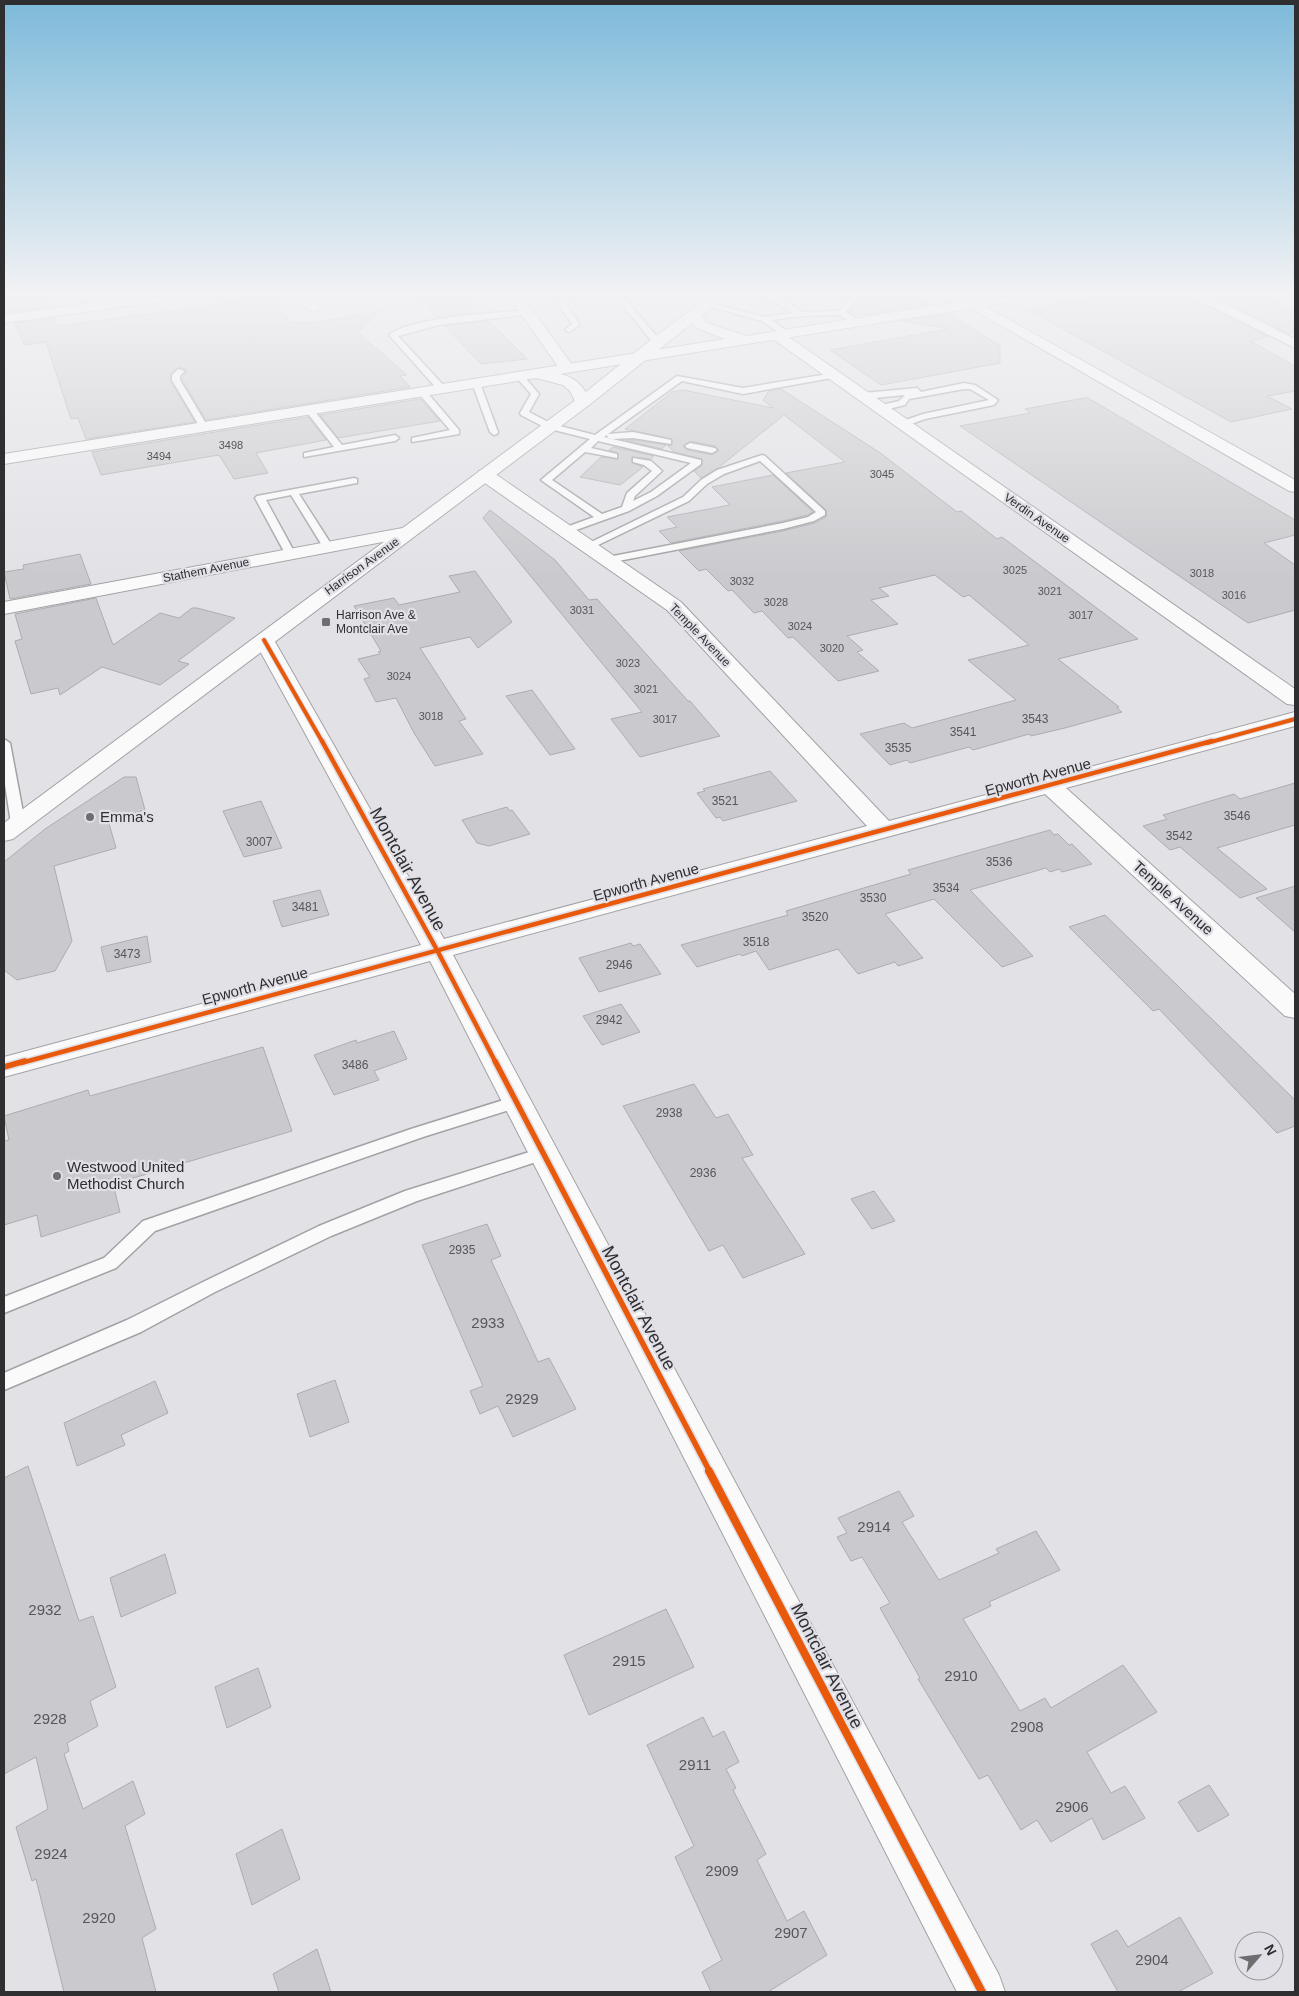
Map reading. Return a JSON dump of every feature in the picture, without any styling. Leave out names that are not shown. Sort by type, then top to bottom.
[{"type":"street","points":[[4,459],[434,390]]},
{"type":"street","points":[[579,390],[583,402]]},
{"type":"street","name":"Harrison Avenue","points":[[11,828],[598,390]]},
{"type":"street","name":"Verdin Avenue","points":[[855,390],[1295,700]]},
{"type":"street","points":[[1125,390],[1295,487]]},
{"type":"street","name":"Temple Avenue","points":[[485,475],[674,606],[885,831]]},
{"type":"street","name":"Stathem Avenue","points":[[4,608],[408,532]]},
{"type":"street","name":"Montclair Avenue","points":[[264,640],[437,950],[542,1154],[982,1992]]},
{"type":"street","name":"Epworth Avenue","points":[[4,1067],[1295,719]]},
{"type":"street","name":"Temple Avenue","points":[[1050,786],[1295,1010]]},
{"type":"lane","points":[[182,390],[204,427]]},
{"type":"lane","points":[[479,390],[494,432]]},
{"type":"lane","points":[[533,390],[535,394],[524,413],[549,426],[698,462],[654,494],[626,509],[565,531]]},
{"type":"lane","points":[[601,518],[546,480],[597,438],[663,390]]},
{"type":"lane","points":[[864,396],[923,390]]},
{"type":"lane","points":[[880,408],[902,403],[906,397],[943,390]]},
{"type":"lane","points":[[903,424],[923,417],[991,403],[994,400],[977,390]]},
{"type":"lane","points":[[415,440],[456,432],[422,392]]},
{"type":"lane","points":[[309,410],[340,448]]},
{"type":"lane","points":[[597,438],[633,435],[668,442]]},
{"type":"lane","points":[[307,455],[395,438]]},
{"type":"lane","points":[[690,446],[712,450]]},
{"type":"lane","points":[[584,449],[614,456]]},
{"type":"lane","points":[[588,546],[686,499],[698,485],[715,473],[762,458],[822,513],[811,519],[782,526],[608,560]]},
{"type":"lane","points":[[626,509],[630,495],[657,471],[648,463],[636,460]]},
{"type":"lane","points":[[290,555],[260,498],[354,481]]},
{"type":"lane","points":[[294,493],[328,547]]},
{"type":"lane","points":[[4,744],[11,828]]},
{"type":"lane","points":[[4,1305],[110,1263],[149,1226],[417,1133],[516,1102]]},
{"type":"lane","points":[[4,1382],[134,1326],[209,1287],[325,1231],[411,1196],[542,1154]]},
{"type":"building","points":[[62,390],[176,390],[195,422],[86,439],[78,418],[71,419]]},
{"type":"building","points":[[189,390],[391,390],[206,420]]},
{"type":"building","points":[[684,390],[773,408],[763,400],[769,391],[783,390],[879,452],[957,512],[961,511],[997,539],[1002,537],[1138,639],[1058,659],[1119,707],[1117,708],[1122,712],[1065,728],[1031,736],[1029,734],[973,750],[969,747],[910,763],[907,760],[890,765],[860,734],[904,723],[912,728],[1016,700],[968,660],[1029,645],[969,595],[963,597],[935,575],[879,588],[889,596],[871,600],[898,624],[847,636],[863,650],[857,652],[879,671],[838,681],[793,637],[788,638],[762,611],[754,613],[732,590],[728,591],[706,569],[699,571],[679,551],[783,531],[815,523],[826,517],[826,510],[786,473],[845,462],[784,415],[718,468],[701,478],[694,471],[702,466],[702,459],[674,452],[667,445],[672,445],[672,439],[625,429],[672,392]],"holes":[[[690,441],[715,446],[719,450],[712,455],[687,450],[683,446]]]},
{"type":"building","points":[[1173,390],[1295,390],[1267,396],[1292,409],[1231,422]]},
{"type":"building","points":[[1088,398],[1295,520],[1295,535],[1264,543],[1295,565],[1295,610],[1248,623],[960,426],[1030,413],[1025,409]]},
{"type":"building","points":[[420,399],[440,421],[338,438],[320,415]]},
{"type":"building","points":[[308,417],[326,440],[256,453],[268,473],[234,479],[219,455],[101,475],[92,452]]},
{"type":"building","points":[[626,440],[633,440],[666,445],[662,449]]},
{"type":"building","points":[[613,447],[654,456],[651,459],[632,457],[632,463],[643,467],[620,485],[580,477],[601,457],[618,459],[618,453],[609,450]]},
{"type":"building","points":[[773,475],[813,512],[783,521],[671,543],[659,531],[677,527],[667,517],[730,505],[712,487]]},
{"type":"building","points":[[490,510],[555,560],[589,600],[597,599],[720,736],[640,757],[611,719],[642,712],[483,518]]},
{"type":"building","points":[[80,554],[91,584],[10,599],[4,572],[24,569],[23,565]]},
{"type":"building","points":[[475,571],[512,622],[478,648],[470,637],[420,648],[466,719],[459,721],[483,754],[435,766],[414,733],[396,698],[376,702],[364,679],[370,677],[358,659],[380,654],[378,652],[381,651],[354,606],[394,598],[399,605],[460,592],[449,576]]},
{"type":"building","points":[[96,598],[113,645],[160,613],[179,618],[192,608],[197,608],[235,618],[178,661],[189,664],[160,685],[102,667],[60,695],[58,688],[31,694],[15,641],[22,639],[15,614]]},
{"type":"building","points":[[532,690],[575,749],[550,755],[506,696]]},
{"type":"building","points":[[770,771],[797,801],[723,821],[720,817],[716,818],[697,793],[705,791],[703,789]]},
{"type":"building","points":[[124,777],[136,777],[145,810],[108,820],[116,848],[54,866],[72,941],[55,971],[17,980],[4,970],[4,862],[45,829]]},
{"type":"building","points":[[1295,783],[1295,825],[1217,848],[1267,889],[1240,898],[1180,847],[1170,850],[1143,826],[1167,819],[1163,815],[1234,794],[1240,799]]},
{"type":"building","points":[[261,801],[282,848],[244,857],[223,811]]},
{"type":"building","points":[[507,807],[510,811],[512,810],[530,834],[489,846],[477,843],[462,820]]},
{"type":"building","points":[[1050,830],[1054,835],[1058,834],[1069,845],[1072,844],[1092,864],[1062,872],[1059,869],[1050,872],[1046,868],[970,890],[1033,956],[1002,967],[934,899],[885,914],[923,958],[898,966],[895,962],[858,974],[838,949],[769,970],[756,951],[697,967],[681,945],[788,915],[786,911],[911,874],[908,870]]},
{"type":"building","points":[[1295,886],[1295,932],[1256,898]]},
{"type":"building","points":[[320,890],[329,915],[282,927],[273,901]]},
{"type":"building","points":[[1105,915],[1295,1100],[1295,1126],[1277,1133],[1159,1009],[1153,1011],[1069,927]]},
{"type":"building","points":[[147,936],[151,962],[107,972],[101,947]]},
{"type":"building","points":[[631,943],[633,946],[640,944],[661,974],[599,992],[579,958]]},
{"type":"building","points":[[621,1004],[640,1032],[602,1045],[583,1016]]},
{"type":"building","points":[[394,1031],[407,1059],[374,1071],[379,1080],[334,1095],[314,1055],[356,1040],[357,1043]]},
{"type":"building","points":[[263,1047],[292,1131],[113,1184],[120,1212],[41,1237],[37,1215],[4,1225],[4,1141],[9,1140],[4,1116],[88,1090],[90,1096]]},
{"type":"building","points":[[694,1084],[716,1118],[728,1114],[753,1155],[742,1158],[805,1254],[743,1278],[723,1245],[709,1251],[623,1106]]},
{"type":"building","points":[[874,1191],[895,1221],[872,1229],[851,1199]]},
{"type":"building","points":[[487,1224],[501,1256],[491,1260],[538,1362],[549,1358],[576,1409],[513,1437],[498,1406],[480,1414],[470,1391],[483,1386],[422,1245]]},
{"type":"building","points":[[335,1380],[349,1422],[310,1437],[297,1394]]},
{"type":"building","points":[[155,1381],[168,1413],[121,1435],[125,1445],[77,1466],[64,1423]]},
{"type":"building","points":[[28,1466],[79,1621],[93,1616],[116,1687],[90,1701],[98,1726],[67,1743],[69,1751],[64,1754],[83,1809],[133,1781],[145,1814],[125,1826],[156,1929],[142,1938],[156,1992],[64,1992],[36,1879],[32,1881],[16,1827],[48,1809],[36,1757],[4,1774],[4,1478]]},
{"type":"building","points":[[899,1491],[914,1516],[902,1522],[939,1580],[999,1553],[996,1549],[1036,1531],[1060,1570],[989,1602],[991,1606],[963,1619],[1020,1711],[1045,1698],[1051,1708],[1123,1665],[1157,1712],[1087,1752],[1111,1793],[1125,1786],[1145,1818],[1103,1840],[1092,1818],[1051,1842],[1037,1820],[1021,1830],[988,1775],[979,1779],[918,1679],[920,1678],[880,1608],[890,1603],[862,1557],[851,1561],[837,1537],[847,1533],[838,1518]]},
{"type":"building","points":[[165,1554],[176,1593],[121,1617],[110,1578]]},
{"type":"building","points":[[666,1609],[694,1667],[589,1715],[564,1655]]},
{"type":"building","points":[[258,1668],[271,1707],[227,1728],[215,1687]]},
{"type":"building","points":[[703,1717],[713,1737],[724,1731],[739,1762],[726,1769],[736,1788],[733,1790],[766,1854],[757,1860],[787,1921],[804,1911],[827,1955],[768,1992],[711,1992],[702,1972],[722,1960],[675,1857],[694,1846],[647,1745]]},
{"type":"building","points":[[1209,1785],[1229,1815],[1198,1832],[1178,1802]]},
{"type":"building","points":[[282,1829],[300,1879],[252,1905],[236,1854]]},
{"type":"building","points":[[1180,1917],[1213,1973],[1178,1992],[1118,1992],[1091,1944],[1117,1930],[1128,1947]]},
{"type":"building","points":[[317,1949],[331,1992],[279,1992],[273,1974]]},
{"type":"cycle path","points":[[264,640],[437,950],[982,1992]]},
{"type":"cycle path","points":[[4,1067],[1295,719]]},
{"type":"place","name":"Harrison Ave & Montclair Ave","points":[[326,622]]},
{"type":"place","name":"Emma's","points":[[90,817]]},
{"type":"place","name":"Westwood United Methodist Church","points":[[57,1176]]}]
